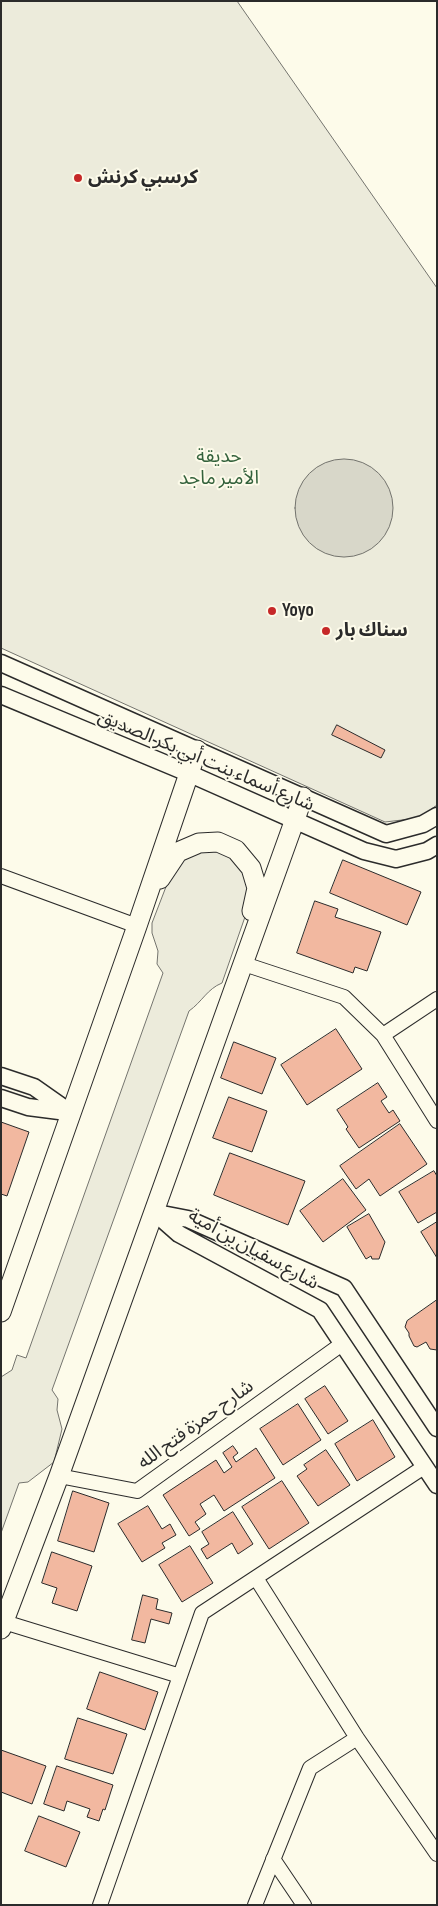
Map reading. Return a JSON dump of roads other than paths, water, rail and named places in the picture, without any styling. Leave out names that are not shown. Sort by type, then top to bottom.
[{"type":"main road","points":[[1,1312],[197,750]]},
{"type":"main road","points":[[3,1626],[59,1476],[303,797]]},
{"type":"main road","points":[[137,926],[164,870],[178,852],[199,843],[218,842],[236,850],[251,868],[257,888],[248,930],[244,964]]},
{"type":"street","name":"شارع أسماء بنت أبي بكر الصديق","points":[[1,663],[386,834],[423,824],[437,816]]},
{"type":"street","name":"شارع أسماء بنت أبي بكر الصديق","points":[[1,696],[188,773],[364,851],[396,859],[427,851],[437,845]]},
{"type":"street","points":[[1,876],[137,926]]},
{"type":"street","points":[[244,964],[344,996],[383,1035],[437,1121]]},
{"type":"street","points":[[383,1035],[437,999]]},
{"type":"street","points":[[1,1076],[34,1087],[71,1113]]},
{"type":"street","points":[[1,1098],[28,1107],[71,1113]]},
{"type":"street","name":"شارع سفيان بن أمية","points":[[154,1212],[179,1234],[320,1310],[437,1485]]},
{"type":"street","name":"شارع سفيان بن أمية","points":[[154,1212],[188,1220],[344,1288],[437,1428]]},
{"type":"street","name":"شارح حمزة فتح الله","points":[[59,1476],[137,1491],[342,1344]]},
{"type":"street","points":[[100,1905],[202,1614],[424,1467]]},
{"type":"street","points":[[256,1578],[357,1738],[437,1854]]},
{"type":"street","points":[[3,1626],[180,1676]]},
{"type":"street","points":[[255,1905],[310,1768],[357,1738]]},
{"type":"street","points":[[273,1860],[304,1905]]},
{"type":"place","name":"كرسبي كرنش","points":[[78,178]]},
{"type":"place","name":"Yoyo","points":[[272,611]]},
{"type":"place","name":"سناك بار","points":[[326,631]]},
{"type":"park label","name":"حديقة الأمير ماجد","points":[[219,468]]}]
